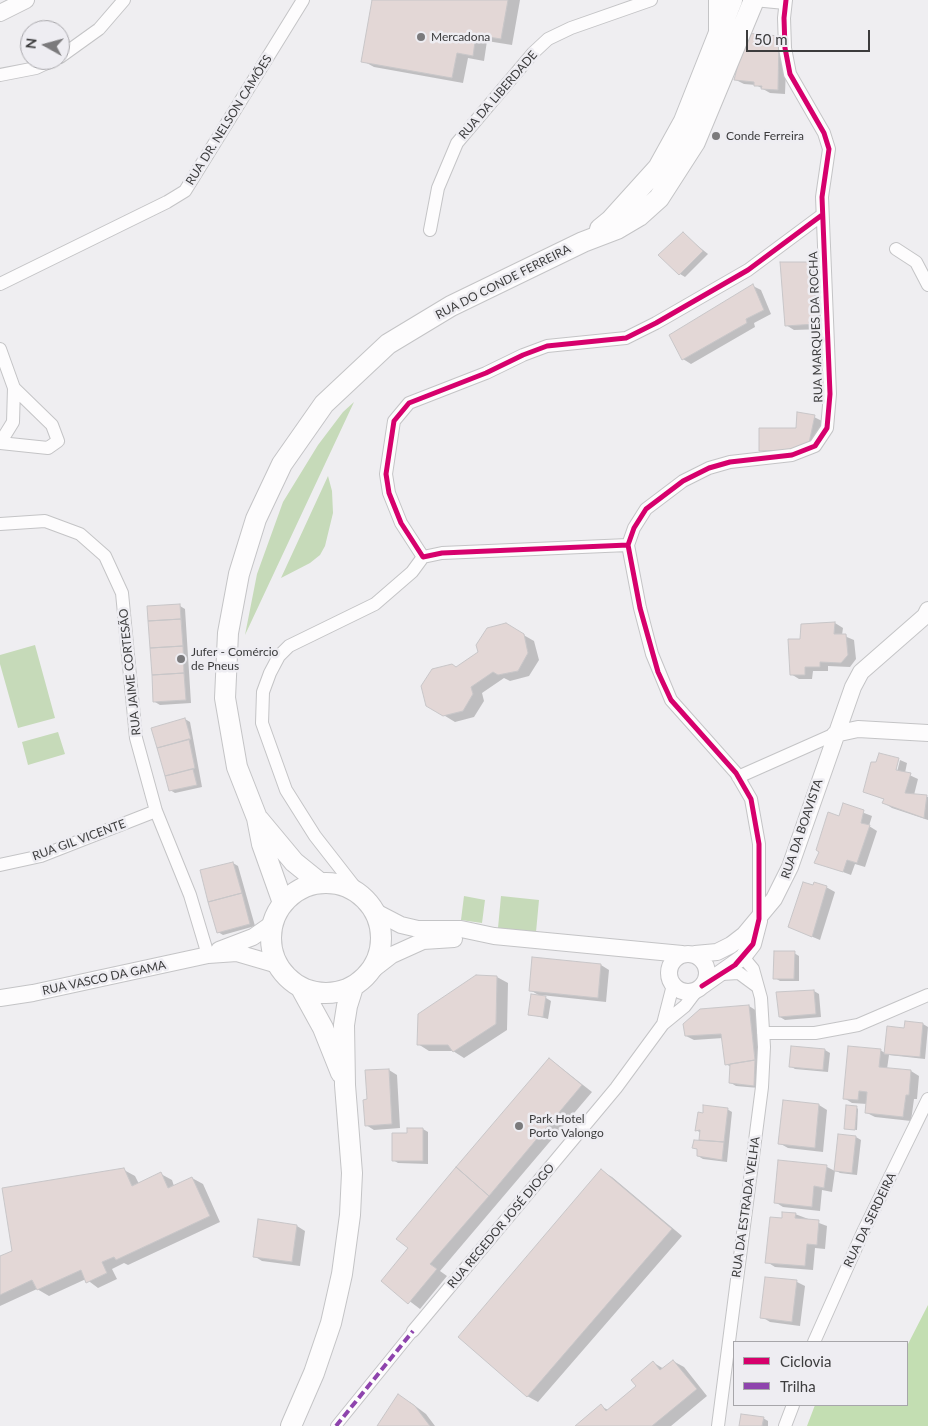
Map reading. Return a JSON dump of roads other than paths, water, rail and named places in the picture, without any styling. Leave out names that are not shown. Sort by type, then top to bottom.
[{"type":"main road","name":"RUA DO CONDE FERREIRA","points":[[583,242],[612,220],[658,168],[684,122],[732,0]]},
{"type":"main road","name":"RUA DO CONDE FERREIRA","points":[[283,903],[262,844],[257,818],[237,767],[225,698],[228,633],[239,574],[256,519],[282,464],[324,404],[388,344],[451,306],[583,242],[617,229],[639,216],[659,198],[677,173],[695,142],[754,0]]},
{"type":"main road","name":"RUA DO CONDE FERREIRA","points":[[257,818],[294,862],[320,883]]},
{"type":"main road","points":[[320,883],[341,884],[361,895],[374,911],[380,927],[381,943],[378,958],[370,972],[353,987],[332,994],[311,992],[292,982],[278,965],[271,944],[273,923],[283,903],[299,890],[320,883]]},
{"type":"main road","points":[[290,1426],[323,1348],[331,1323],[342,1274],[350,1215],[352,1173],[345,1085],[344,1025],[353,987]]},
{"type":"main road","points":[[301,988],[323,1028],[345,1085]]},
{"type":"street","points":[[0,13],[26,0]]},
{"type":"street","points":[[70,49],[99,29],[124,0]]},
{"type":"street","name":"RUA DR. NELSON CAMÕES","points":[[0,284],[185,191],[303,0]]},
{"type":"street","name":"RUA DA LIBERDADE","points":[[430,230],[438,188],[457,143],[533,53],[548,40],[622,5],[651,0]]},
{"type":"street","points":[[716,37],[719,14],[717,0]]},
{"type":"street","name":"RUA DO CONDE FERREIRA","points":[[677,173],[683,147],[700,112],[732,29],[737,8],[736,0]]},
{"type":"street","name":"RUA MARQUES DA ROCHA","points":[[628,545],[634,528],[646,509],[683,480],[709,468],[730,462],[792,455],[815,446],[827,428],[830,394],[822,197],[828,149],[824,133],[790,74],[785,48],[786,2],[754,0]]},
{"type":"street","points":[[0,75],[26,70]]},
{"type":"street","points":[[423,557],[401,523],[389,493],[386,474],[394,421],[409,403],[486,374],[523,355],[547,346],[626,338],[656,323],[748,270],[822,215]]},
{"type":"street","points":[[896,249],[916,262],[928,284]]},
{"type":"street","points":[[0,349],[14,388],[13,422],[0,443],[48,448],[58,441],[52,425],[14,388]]},
{"type":"street","name":"RUA JAIME CORTESÃO","points":[[0,524],[46,521],[80,534],[104,556],[122,593],[136,738],[156,811],[190,895],[208,955]]},
{"type":"street","points":[[361,895],[315,836],[286,790],[262,723],[263,692],[279,656],[289,646],[375,604],[412,572],[423,557],[442,553],[628,545],[640,608],[652,654],[671,700],[738,777],[751,799],[760,844],[759,919]]},
{"type":"street","name":"RUA DA BOAVISTA","points":[[618,948],[688,954],[717,952],[744,935],[759,919],[774,899],[787,876],[847,700],[861,672],[925,616],[928,610]]},
{"type":"street","points":[[738,777],[835,734],[858,729],[928,733]]},
{"type":"street","name":"RUA GIL VICENTE","points":[[0,865],[41,856],[156,811]]},
{"type":"street","points":[[374,911],[401,925],[418,929],[461,929],[494,936],[618,948],[646,958],[684,992],[699,988],[750,957]]},
{"type":"street","name":"RUA DA BOAVISTA","points":[[750,957],[759,919]]},
{"type":"street","name":"RUA VASCO DA GAMA","points":[[208,955],[253,937],[273,923]]},
{"type":"street","points":[[370,972],[392,954],[424,941],[494,936]]},
{"type":"street","points":[[717,952],[728,951],[750,957]]},
{"type":"street","name":"RUA VASCO DA GAMA","points":[[0,998],[33,993],[208,955],[237,953],[278,965]]},
{"type":"street","points":[[671,980],[672,962],[688,954],[701,957],[707,968],[708,975],[699,988]]},
{"type":"street","name":"RUA DA ESTRADA VELHA","points":[[718,1426],[762,1087],[763,1033],[758,987],[750,957]]},
{"type":"street","points":[[722,974],[739,973],[758,987]]},
{"type":"street","name":"RUA REGEDOR JOSÉ DIOGO","points":[[663,1024],[671,980]]},
{"type":"street","name":"RUA REGEDOR JOSÉ DIOGO","points":[[336,1426],[616,1088],[663,1024],[685,1006],[699,988]]},
{"type":"street","points":[[763,1033],[815,1033],[858,1025],[928,995]]},
{"type":"street","name":"RUA DA SERDEIRA","points":[[814,1341],[863,1232],[928,1099]]},
{"type":"street","points":[[785,1426],[793,1406]]},
{"type":"place","name":"Mercadona","points":[[421,37]]},
{"type":"place","name":"Conde Ferreira","points":[[716,136]]},
{"type":"place","name":"Jufer - Comércio de Pneus","points":[[181,659]]},
{"type":"place","name":"Park Hotel Porto Valongo","points":[[519,1126]]}]
